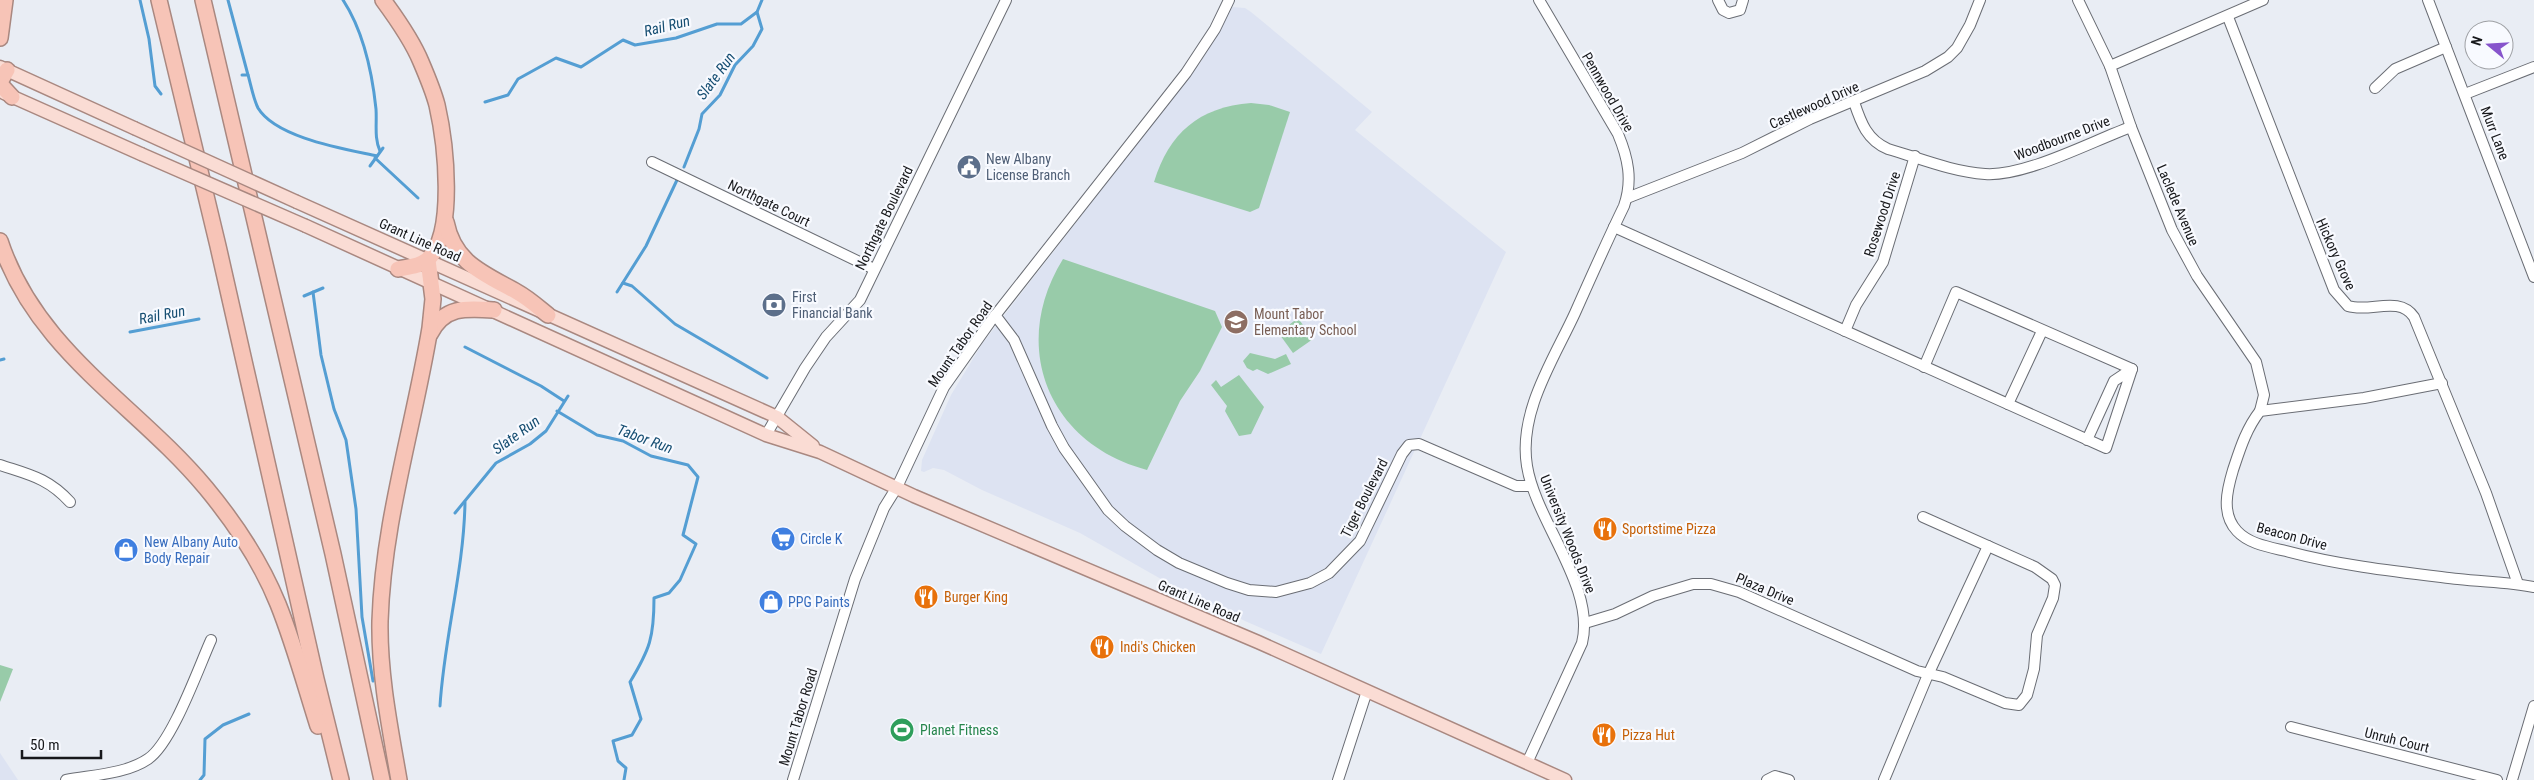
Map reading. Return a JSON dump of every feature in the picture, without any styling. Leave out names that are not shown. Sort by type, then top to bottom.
[{"type":"highway","points":[[159,0],[214,228],[312,661],[341,780]]},
{"type":"highway","points":[[203,0],[333,554],[382,780]]},
{"type":"highway","points":[[383,0],[395,16],[420,60],[437,105],[446,170],[446,219],[449,237],[464,259],[475,268],[519,293],[548,315]]},
{"type":"highway","points":[[0,38],[2,10]]},
{"type":"highway","points":[[2,76],[6,94]]},
{"type":"highway","points":[[398,269],[418,265],[428,260],[442,234],[446,219]]},
{"type":"highway","points":[[0,241],[17,282],[48,330],[89,374],[183,463],[222,507],[246,542],[277,602],[337,780]]},
{"type":"highway","points":[[399,780],[381,652],[382,592],[395,508],[426,347],[433,299],[428,260]]},
{"type":"highway","points":[[426,347],[430,333],[437,322],[450,311],[466,308],[494,310]]},
{"type":"main road","name":"Grant Line Road","points":[[2,76],[134,128],[777,417],[820,452]]},
{"type":"main road","name":"Grant Line Road","points":[[6,94],[306,226],[398,269],[431,281],[766,435],[820,452],[897,488],[1367,691],[1566,780]]},
{"type":"street","name":"Northgate Boulevard","points":[[766,435],[805,368],[826,337],[860,300],[1006,0]]},
{"type":"street","name":"Mount Tabor Road","points":[[793,780],[855,579],[884,508],[897,488],[944,387],[995,314],[1186,73],[1207,43],[1229,0]]},
{"type":"street","name":"Pennwood Drive","points":[[1539,0],[1618,134],[1629,168],[1627,198],[1575,314]]},
{"type":"street","points":[[1718,0],[1724,10],[1729,13],[1740,10],[1743,0]]},
{"type":"street","name":"Castlewood Drive","points":[[1627,198],[1742,153],[1810,119],[1925,71],[1948,57],[1964,37],[1980,0]]},
{"type":"street","name":"Laclede Avenue","points":[[2078,0],[2110,66],[2131,127],[2172,230],[2188,260],[2256,362],[2264,395],[2260,412]]},
{"type":"street","points":[[2110,66],[2228,17],[2262,0]]},
{"type":"street","name":"Murr Lane","points":[[2428,0],[2534,277]]},
{"type":"street","name":"Hickory Grove","points":[[2228,17],[2334,290],[2340,300],[2356,309],[2397,306],[2410,311],[2442,383],[2486,493],[2518,584]]},
{"type":"street","points":[[2375,88],[2394,69],[2446,46]]},
{"type":"street","points":[[2465,94],[2534,67]]},
{"type":"street","name":"Woodbourne Drive","points":[[1854,102],[1862,126],[1876,144],[1975,172],[2005,173],[2025,168],[2131,127]]},
{"type":"street","name":"Rosewood Drive","points":[[1845,331],[1856,305],[1883,262],[1914,156]]},
{"type":"street","name":"Northgate Court","points":[[652,162],[874,269]]},
{"type":"street","points":[[1614,227],[2106,448],[2132,369]]},
{"type":"street","points":[[1924,367],[1956,292],[2042,332],[2132,369]]},
{"type":"street","name":"Tiger Boulevard","points":[[995,314],[1014,340],[1052,426],[1064,448],[1108,510],[1136,535],[1179,563],[1249,590],[1276,592],[1299,587],[1320,579],[1338,566],[1360,541],[1402,454],[1409,445],[1419,444],[1516,486],[1531,486]]},
{"type":"street","name":"University Woods Drive","points":[[1527,763],[1582,643],[1585,623],[1584,612],[1574,582],[1531,486],[1525,454],[1526,432],[1537,394],[1575,314]]},
{"type":"street","points":[[2008,404],[2042,332]]},
{"type":"street","points":[[2087,440],[2114,381],[2132,369]]},
{"type":"street","points":[[2260,412],[2364,398],[2442,383]]},
{"type":"street","name":"Beacon Drive","points":[[2260,412],[2243,438],[2226,497],[2228,516],[2237,531],[2244,537],[2262,545],[2368,569],[2518,584],[2534,588]]},
{"type":"street","points":[[0,465],[56,486],[70,502]]},
{"type":"street","name":"Plaza Drive","points":[[1585,623],[1615,614],[1653,596],[1684,586],[1711,584],[1739,592],[1917,672],[1958,683],[2013,706],[2022,703],[2027,695],[2034,669],[2037,635],[2053,598],[2055,585],[2048,575],[1923,516]]},
{"type":"street","points":[[1884,780],[1929,674],[1988,546]]},
{"type":"street","points":[[66,780],[139,764],[156,753],[168,734],[211,640]]},
{"type":"street","points":[[1338,780],[1367,691]]},
{"type":"street","points":[[2512,780],[2534,706]]},
{"type":"street","name":"Unruh Court","points":[[2290,727],[2497,780]]},
{"type":"street","points":[[1767,780],[1775,776],[1789,780]]},
{"type":"shaded area","name":"Mount Tabor Elementary School","points":[[1232,7],[1245,8],[1251,12],[1372,112],[1355,130],[1506,252],[1321,654],[1245,621],[1161,579],[1080,533],[982,490],[944,470],[933,468],[924,472],[921,471],[922,460],[951,395],[982,344],[1202,60]]},
{"type":"shaded area","points":[[0,753],[18,780],[0,780]]},
{"type":"green space","points":[[1251,103],[1269,105],[1290,112],[1259,208],[1250,212],[1154,182],[1168,150],[1189,126],[1201,117],[1216,110]]},
{"type":"green space","points":[[1063,259],[1215,311],[1222,327],[1200,371],[1180,401],[1147,470],[1113,457],[1085,438],[1063,415],[1048,387],[1040,357],[1039,325],[1047,292]]},
{"type":"green space","points":[[1298,318],[1313,339],[1293,353],[1280,335],[1285,328]]},
{"type":"green space","points":[[1250,353],[1275,359],[1286,354],[1291,364],[1268,374],[1257,369],[1253,371],[1247,368],[1243,361]]},
{"type":"green space","points":[[1239,375],[1264,407],[1251,434],[1239,436],[1225,411],[1227,406],[1211,385],[1216,380],[1221,387]]},
{"type":"green space","points":[[0,665],[13,669],[0,702]]},
{"type":"waterway","points":[[140,0],[149,39],[155,86],[161,94]]},
{"type":"waterway","points":[[228,0],[248,75]]},
{"type":"waterway","points":[[343,0],[356,25],[366,52],[372,80],[376,109],[377,141],[380,151]]},
{"type":"waterway","name":"Slate Run","points":[[684,167],[699,129],[702,114],[720,95],[735,65],[753,46],[762,29],[757,12],[762,0]]},
{"type":"waterway","name":"Rail Run","points":[[485,102],[508,95],[518,79],[556,58],[581,67],[623,40],[635,45],[676,38],[717,24],[741,24],[757,12]]},
{"type":"waterway","points":[[242,75],[248,75],[258,108],[267,118],[280,127],[312,141],[377,156]]},
{"type":"waterway","name":"Rail Run","points":[[370,166],[383,148]]},
{"type":"waterway","points":[[375,158],[418,198]]},
{"type":"waterway","name":"Slate Run","points":[[617,292],[646,246],[677,180]]},
{"type":"waterway","points":[[623,283],[632,286],[675,324],[767,378]]},
{"type":"waterway","name":"Rail Run","points":[[304,296],[323,288]]},
{"type":"waterway","points":[[313,292],[321,355],[334,409],[346,440],[356,509],[362,617],[373,681]]},
{"type":"waterway","name":"Rail Run","points":[[130,332],[199,319]]},
{"type":"waterway","points":[[465,347],[541,386],[564,401]]},
{"type":"waterway","name":"Rail Run","points":[[0,360],[4,359]]},
{"type":"waterway","name":"Slate Run","points":[[455,513],[496,463],[530,444],[546,431],[568,396]]},
{"type":"waterway","name":"Tabor Run","points":[[557,411],[597,435],[623,441],[651,456],[688,465],[698,477],[683,535],[696,544],[680,580],[669,593],[654,598],[650,642],[630,682],[641,719],[632,735],[613,741],[618,761],[626,768],[624,780]]},
{"type":"waterway","points":[[440,706],[445,655],[458,578],[465,502]]},
{"type":"waterway","name":"Slate Run","points":[[200,780],[204,775],[205,739],[223,725],[249,714]]},
{"type":"place","name":"New Albany License Branch","points":[[969,167]]},
{"type":"place","name":"First Financial Bank","points":[[774,305]]},
{"type":"place","name":"Mount Tabor Elementary School","points":[[1236,322]]},
{"type":"place","name":"Sportstime Pizza","points":[[1605,529]]},
{"type":"place","name":"Circle K","points":[[783,539]]},
{"type":"place","name":"New Albany Auto Body Repair","points":[[126,550]]},
{"type":"place","name":"Burger King","points":[[926,597]]},
{"type":"place","name":"PPG Paints","points":[[771,602]]},
{"type":"place","name":"Indi's Chicken","points":[[1102,647]]},
{"type":"place","name":"Planet Fitness","points":[[902,730]]},
{"type":"place","name":"Pizza Hut","points":[[1604,735]]}]
